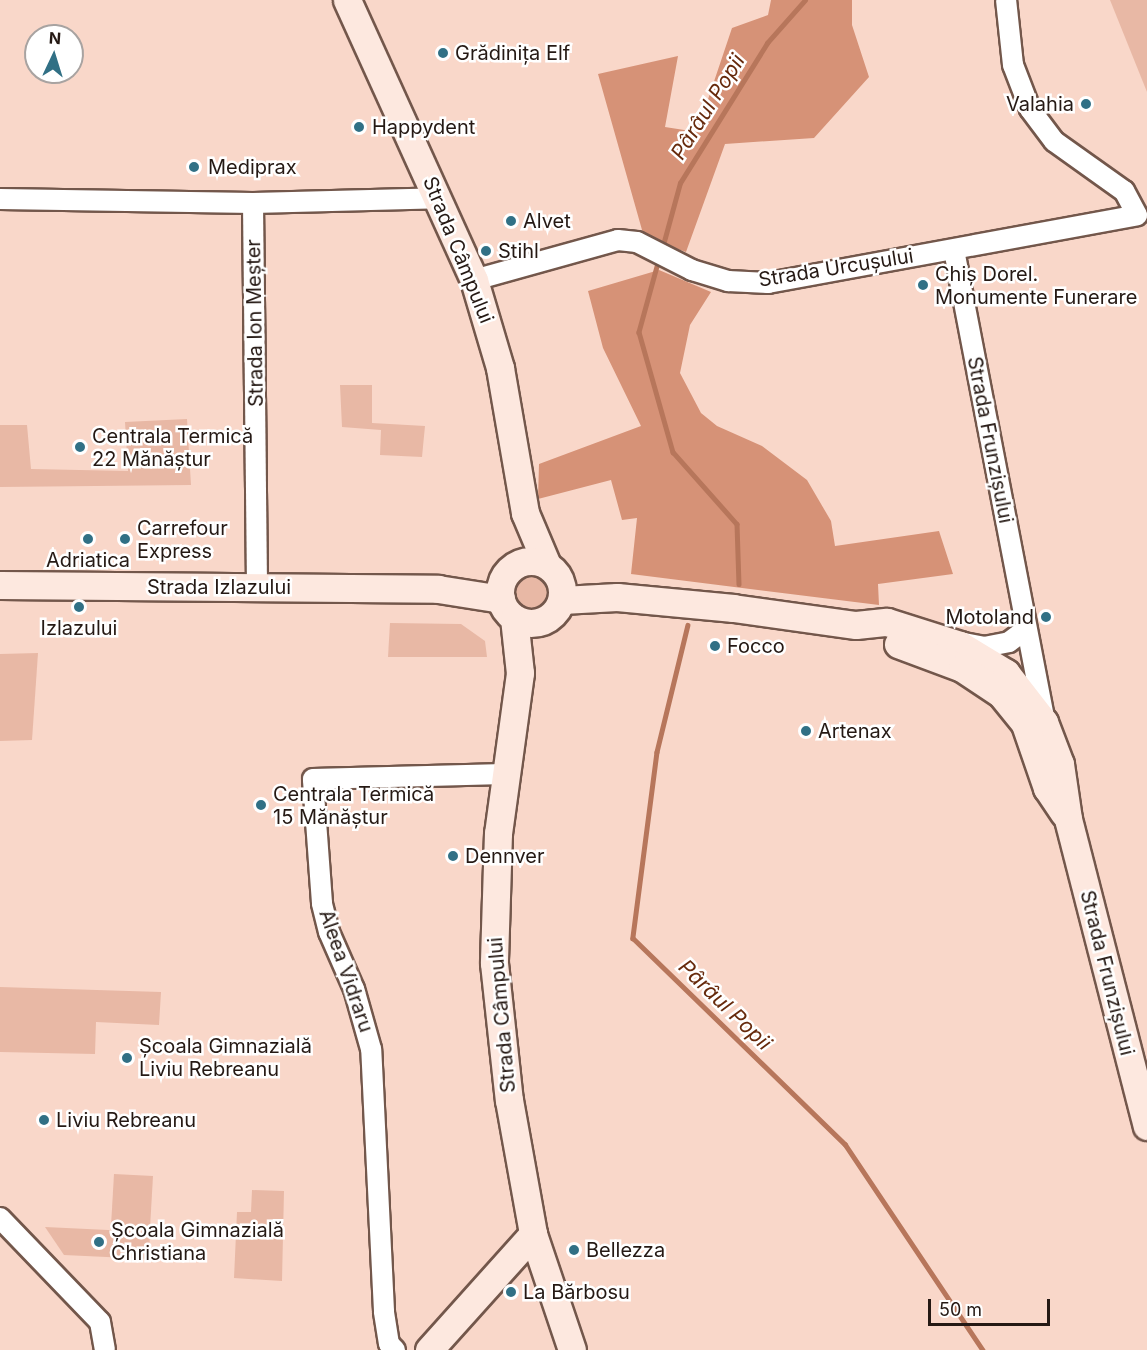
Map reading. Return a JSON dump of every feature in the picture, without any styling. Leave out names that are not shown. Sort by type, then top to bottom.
[{"type":"main road","name":"Strada Câmpului","points":[[347,0],[440,198],[474,280],[500,368],[525,513],[556,581]]},
{"type":"main road","name":"Strada Câmpului","points":[[520,673],[509,590],[525,513]]},
{"type":"main road","name":"Strada Izlazului","points":[[509,590],[527,561],[556,581],[617,597]]},
{"type":"main road","points":[[544,620],[556,581]]},
{"type":"main road","name":"Strada Izlazului","points":[[0,585],[509,590]]},
{"type":"main road","name":"Strada Izlazului","points":[[509,590],[523,622],[544,620]]},
{"type":"main road","name":"Strada Frunzișului","points":[[617,597],[733,608],[856,625],[887,622],[940,638],[987,659],[1006,673],[1044,722],[1065,784],[1068,819],[1147,1126]]},
{"type":"main road","name":"Strada Câmpului","points":[[544,620],[520,673],[504,774],[495,885],[495,963],[509,1100],[533,1234],[572,1350]]},
{"type":"main road","name":"Strada Frunzișului","points":[[856,625],[962,668],[1001,694],[1025,724],[1047,788],[1068,819]]},
{"type":"main road","points":[[429,1350],[533,1234]]},
{"type":"street","name":"Strada Urcușului","points":[[474,280],[618,240],[637,242],[692,270],[728,281],[768,283],[1137,215],[1124,191],[1054,141],[1030,109],[1013,65],[1006,0]]},
{"type":"street","points":[[0,199],[253,203],[440,198]]},
{"type":"street","name":"Strada Ion Meșter","points":[[253,203],[257,587]]},
{"type":"street","name":"Strada Frunzișului","points":[[954,250],[1044,722]]},
{"type":"street","name":"Strada Frunzișului","points":[[940,638],[984,647],[1028,639]]},
{"type":"street","name":"Aleea Vidraru","points":[[395,1350],[389,1344],[384,1311],[371,1049],[360,1006],[329,932],[322,903],[313,779],[504,774]]},
{"type":"street","points":[[0,1218],[100,1322],[105,1350]]},
{"type":"shaded area","points":[[771,0],[852,0],[852,25],[869,77],[814,138],[725,144],[686,252],[644,237],[598,74],[678,56],[665,127],[697,132],[732,28],[768,15]]},
{"type":"shaded area","points":[[1110,0],[1147,0],[1147,92]]},
{"type":"shaded area","points":[[659,270],[711,292],[690,325],[680,373],[701,413],[717,426],[762,446],[807,480],[831,521],[835,546],[939,531],[953,574],[878,584],[879,605],[631,574],[637,518],[622,520],[611,480],[538,499],[539,464],[641,426],[603,348],[588,291]]},
{"type":"shaded area","points":[[340,385],[372,385],[372,423],[425,426],[422,457],[380,455],[381,430],[342,427]]},
{"type":"shaded area","points":[[187,419],[191,485],[0,487],[0,425],[27,425],[31,469],[128,471],[125,422]]},
{"type":"shaded area","points":[[526,567],[536,567],[548,574],[555,586],[555,596],[548,608],[536,615],[526,615],[511,604],[507,596],[507,586],[518,571]]},
{"type":"shaded area","points":[[390,623],[461,624],[485,641],[487,657],[388,657]]},
{"type":"shaded area","points":[[38,653],[32,740],[0,741],[0,654]]},
{"type":"shaded area","points":[[0,987],[161,992],[159,1025],[96,1022],[95,1054],[0,1052]]},
{"type":"shaded area","points":[[114,1174],[153,1176],[150,1228],[111,1226]]},
{"type":"shaded area","points":[[252,1190],[284,1191],[282,1281],[234,1278],[237,1212],[251,1212]]},
{"type":"shaded area","points":[[45,1227],[150,1232],[149,1259],[64,1255]]},
{"type":"waterway","name":"Pârâul Popii","points":[[663,245],[680,183],[767,43],[805,0]]},
{"type":"waterway","name":"Pârâul Popii","points":[[658,263],[639,332],[673,452],[737,524],[739,584]]},
{"type":"waterway","name":"Pârâul Popii","points":[[688,625],[657,752],[633,938],[845,1144],[983,1350]]},
{"type":"place","name":"Grădinița Elf","points":[[443,53]]},
{"type":"place","name":"Valahia","points":[[1086,104]]},
{"type":"place","name":"Happydent","points":[[359,127]]},
{"type":"place","name":"Mediprax","points":[[194,167]]},
{"type":"place","name":"Alvet","points":[[511,221]]},
{"type":"place","name":"Stihl","points":[[486,251]]},
{"type":"place","name":"Chiș Dorel. Monumente Funerare","points":[[923,285]]},
{"type":"place","name":"Centrala Termică 22 Mănăștur","points":[[80,447]]},
{"type":"place","name":"Adriatica","points":[[88,539]]},
{"type":"place","name":"Carrefour Express","points":[[125,539]]},
{"type":"place","name":"Izlazului","points":[[79,607]]},
{"type":"place","name":"Motoland","points":[[1046,617]]},
{"type":"place","name":"Focco","points":[[715,646]]},
{"type":"place","name":"Artenax","points":[[806,731]]},
{"type":"place","name":"Centrala Termică 15 Mănăștur","points":[[261,805]]},
{"type":"place","name":"Dennver","points":[[453,856]]},
{"type":"place","name":"Școala Gimnazială Liviu Rebreanu","points":[[127,1058]]},
{"type":"place","name":"Liviu Rebreanu","points":[[44,1120]]},
{"type":"place","name":"Școala Gimnazială Christiana","points":[[99,1242]]},
{"type":"place","name":"Bellezza","points":[[574,1250]]},
{"type":"place","name":"La Bărbosu","points":[[511,1292]]}]
